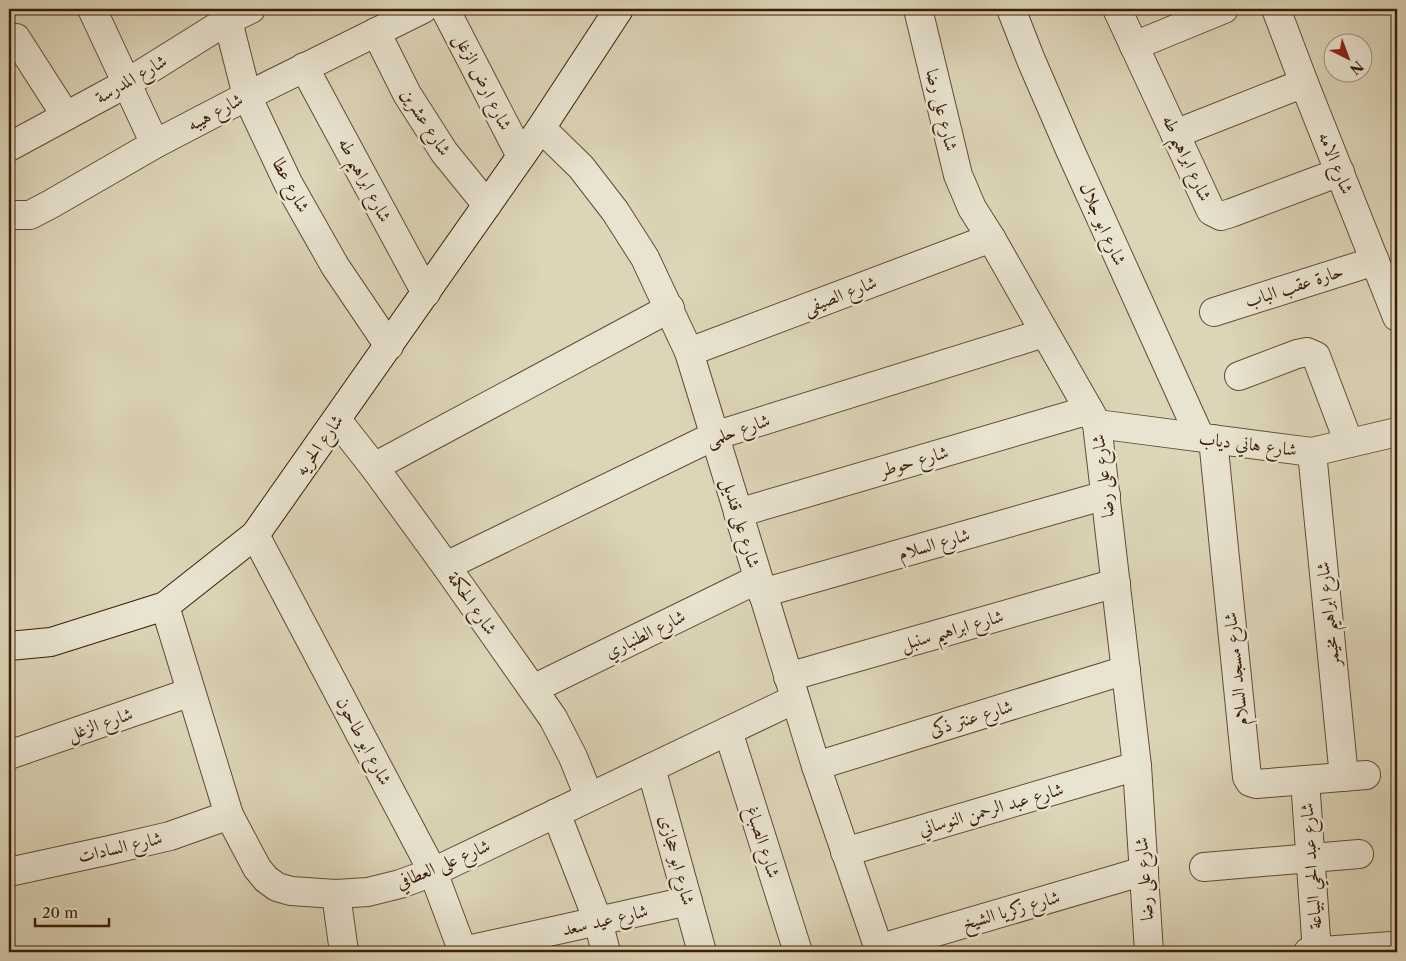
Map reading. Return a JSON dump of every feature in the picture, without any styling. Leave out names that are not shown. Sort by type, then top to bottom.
[{"type":"street","points":[[92,9],[155,144]]},
{"type":"street","name":"شارع هيبه","points":[[9,215],[30,215],[155,144],[304,67],[423,9]]},
{"type":"street","name":"شارع ارض الزغل","points":[[445,9],[522,156]]},
{"type":"street","name":"شارع الحريه","points":[[9,646],[51,642],[164,606],[255,535],[522,156],[619,9]]},
{"type":"street","name":"شارع على رضا","points":[[918,9],[958,175],[972,208],[1093,417],[1106,495],[1137,766],[1149,952]]},
{"type":"street","name":"شارع ابو جلال","points":[[1011,9],[1062,132],[1207,438]]},
{"type":"street","name":"شارع ابراهيم طه","points":[[1117,9],[1211,211],[1221,216],[1231,213],[1340,172]]},
{"type":"street","points":[[1134,46],[1224,9]]},
{"type":"street","name":"شارع الامه","points":[[1276,9],[1397,317]]},
{"type":"street","name":"شارع المدرسة","points":[[9,147],[127,83],[234,13]]},
{"type":"street","name":"شارع عطا","points":[[234,13],[247,96],[288,182],[335,266],[389,346]]},
{"type":"street","name":"شارع عشرين","points":[[376,32],[407,94],[444,152],[487,205]]},
{"type":"street","points":[[16,38],[66,116]]},
{"type":"street","name":"شارع ابراهيم طه","points":[[304,67],[426,293]]},
{"type":"street","points":[[1175,134],[1304,83]]},
{"type":"street","name":"شارع على قنديل","points":[[541,128],[581,167],[616,211],[645,258],[689,352],[816,766],[879,951]]},
{"type":"street","name":"شارع الصيفى","points":[[689,352],[991,238]]},
{"type":"street","name":"حارة عقب الباب","points":[[1214,312],[1375,261]]},
{"type":"street","points":[[374,467],[670,308]]},
{"type":"street","name":"شارع حلمى","points":[[446,566],[714,436],[1044,333]]},
{"type":"street","points":[[1239,376],[1297,354],[1307,352],[1316,356],[1349,443]]},
{"type":"street","name":"شارع هاني دياب","points":[[1093,417],[1207,438],[1312,452],[1397,432]]},
{"type":"street","name":"شارع حوطر","points":[[738,513],[1093,417]]},
{"type":"street","name":"شارع الحكمة","points":[[337,420],[374,467],[446,566],[553,718],[573,757],[589,798]]},
{"type":"street","name":"شارع مسجد السلام","points":[[1207,438],[1247,777],[1250,782],[1256,784],[1355,776]]},
{"type":"street","name":"شارع ابراهيم مخيمر","points":[[1312,452],[1355,776]]},
{"type":"street","name":"شارع السلام","points":[[760,586],[1106,495]]},
{"type":"street","name":"شارع ابو طاحون","points":[[255,535],[433,872],[463,952]]},
{"type":"street","name":"شارع ابراهيم سنبل","points":[[792,688],[1116,583]]},
{"type":"street","name":"شارع الطنباري","points":[[533,689],[760,586]]},
{"type":"street","name":"شارع على العطافي","points":[[164,606],[229,815],[257,868],[266,879],[277,887],[291,891],[336,894],[368,892],[400,884],[433,872],[728,731],[792,688]]},
{"type":"street","name":"شارع عنتر ذكى","points":[[816,766],[1126,670]]},
{"type":"street","name":"شارع الزغل","points":[[9,756],[190,692]]},
{"type":"street","name":"شارع الصباغ","points":[[728,731],[798,952]]},
{"type":"street","name":"شارع عبد الرحمن النوساني","points":[[845,852],[1137,766]]},
{"type":"street","name":"شارع ابو حجازى","points":[[652,768],[702,952]]},
{"type":"street","name":"شارع عبد الحي البياعة","points":[[1305,780],[1311,858],[1314,952]]},
{"type":"street","points":[[556,813],[598,921],[606,952]]},
{"type":"street","name":"شارع السادات","points":[[9,872],[170,836],[229,815]]},
{"type":"street","points":[[1204,867],[1359,854]]},
{"type":"street","name":"شارع زكريا الشيخ","points":[[879,951],[1144,871]]},
{"type":"street","points":[[336,894],[344,952]]},
{"type":"street","name":"شارع عيد سعد","points":[[463,952],[688,901]]},
{"type":"street","points":[[1314,952],[1392,946]]}]
